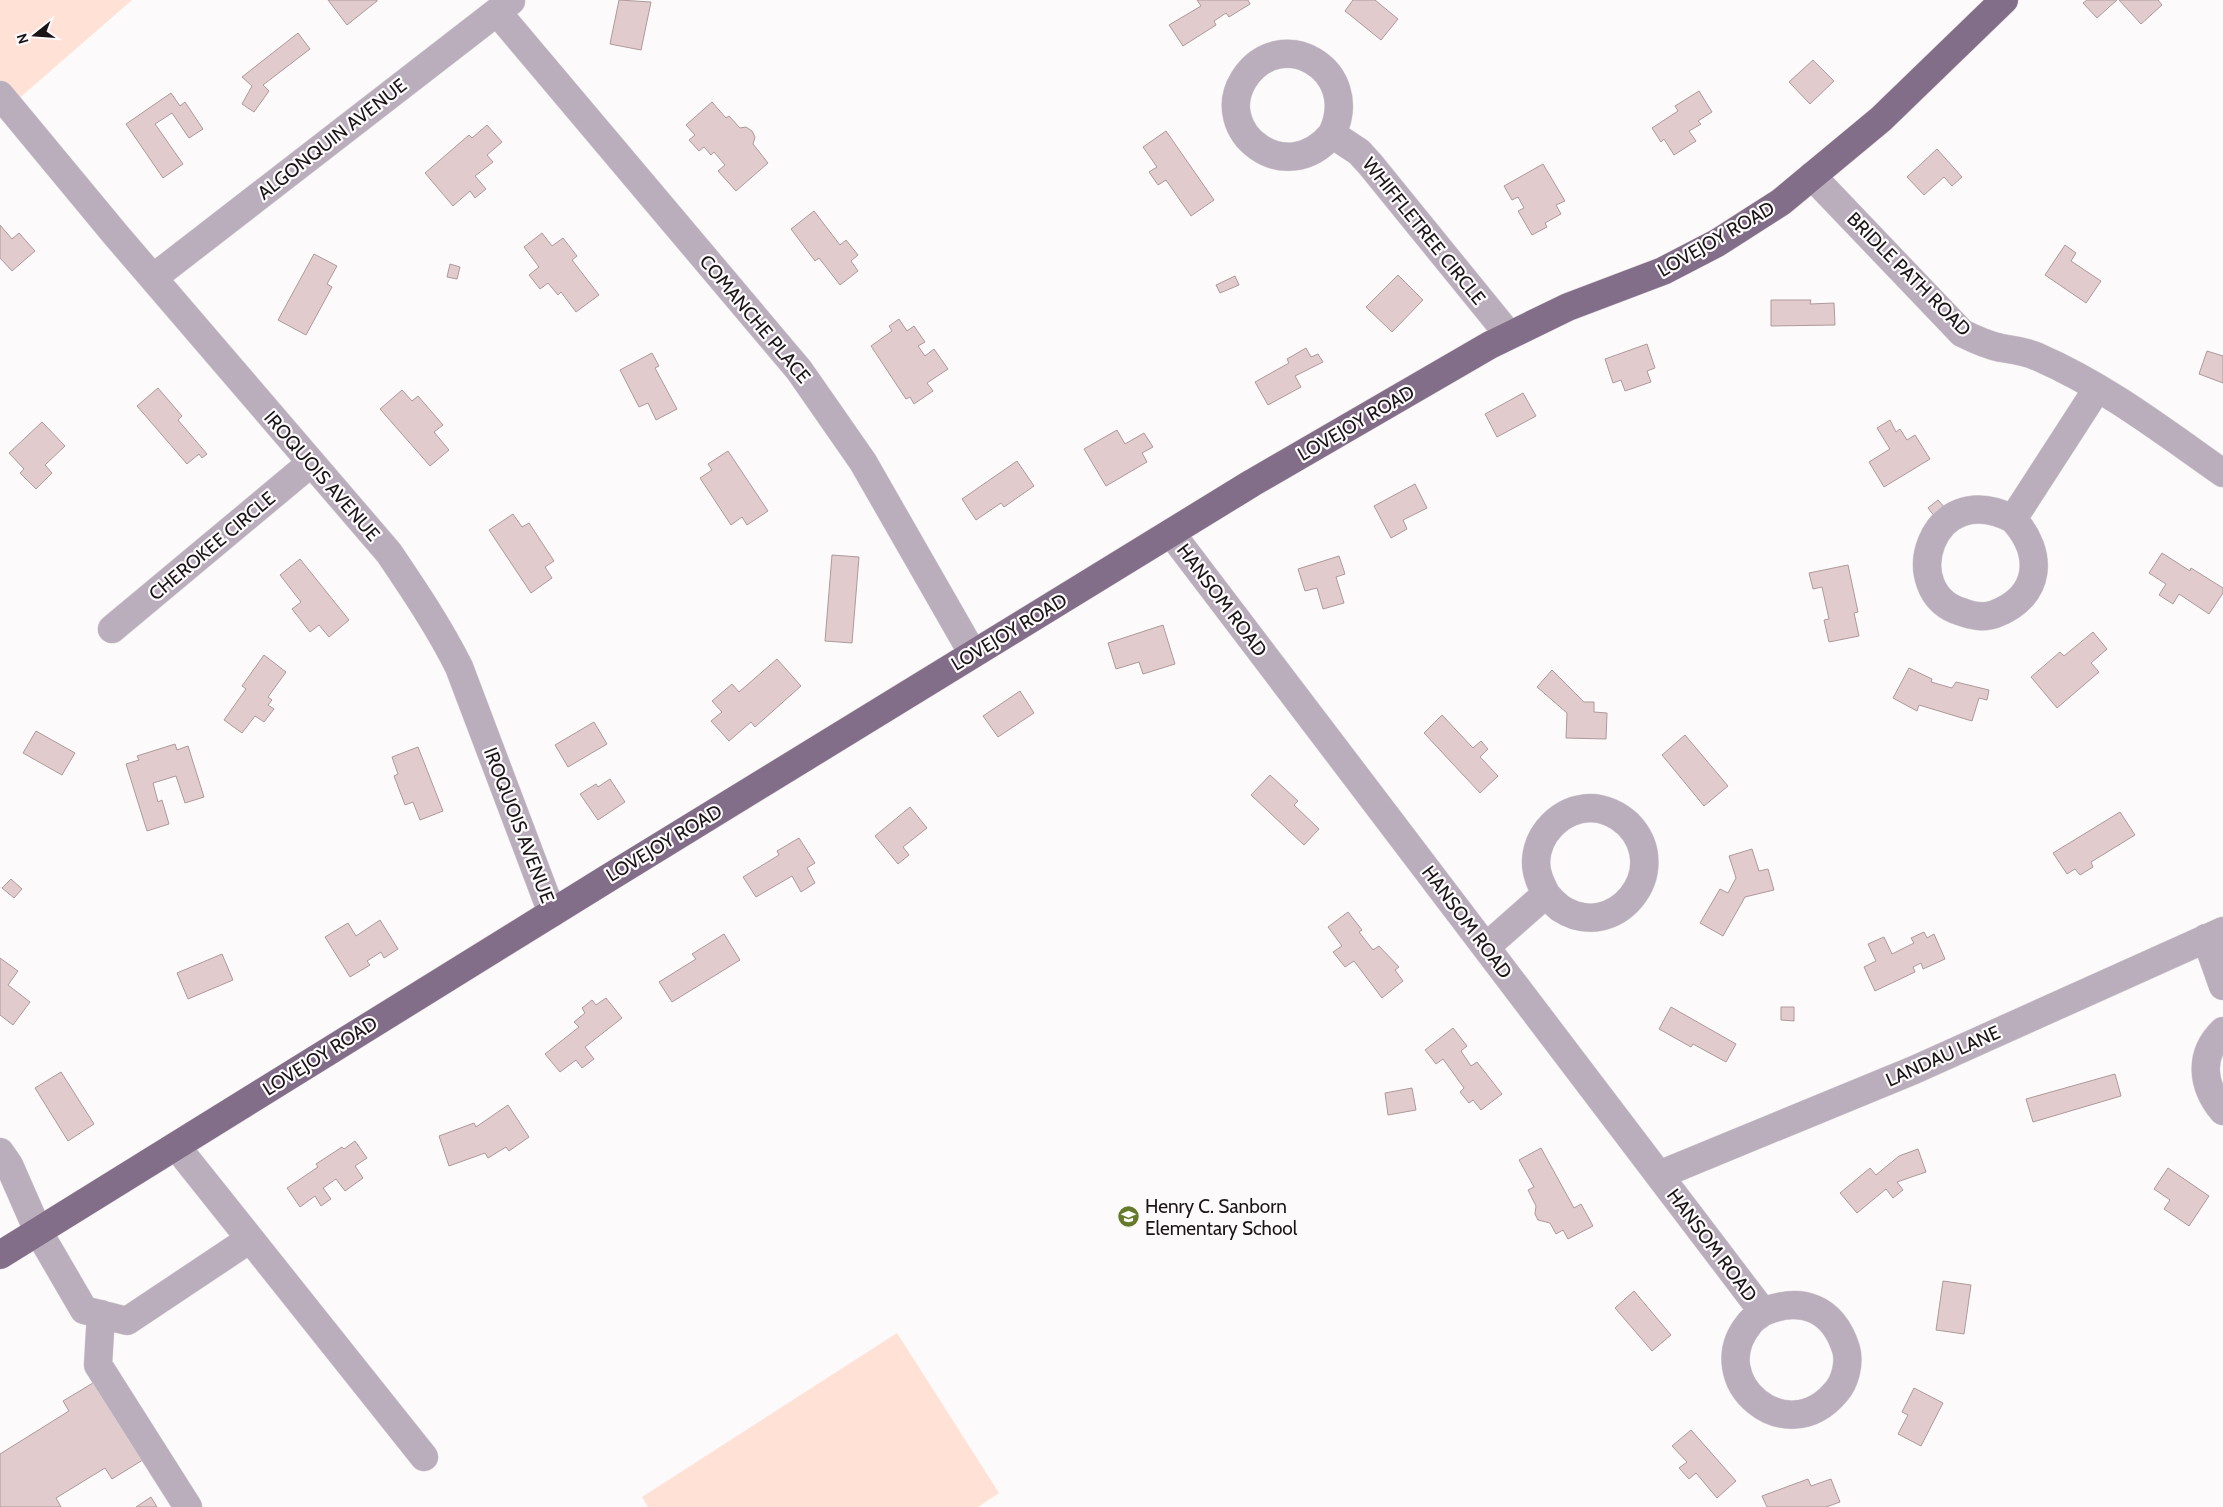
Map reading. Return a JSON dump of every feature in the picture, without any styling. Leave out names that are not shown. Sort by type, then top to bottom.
[{"type":"main road","name":"LOVEJOY ROAD","points":[[0,1255],[973,654],[1355,423],[1484,348],[1568,308],[1663,272],[1717,242],[1773,207],[1881,119],[2004,0]]},
{"type":"street","name":"ALGONQUIN AVENUE","points":[[153,278],[504,6]]},
{"type":"street","name":"COMANCHE PLACE","points":[[504,6],[799,370],[863,462],[973,654]]},
{"type":"street","name":"IROQUOIS AVENUE","points":[[0,95],[153,278],[388,553],[441,630],[459,668],[552,913]]},
{"type":"street","name":"WHIFFLETREE CIRCLE","points":[[1332,134],[1359,152],[1370,164],[1509,336]]},
{"type":"street","name":"BRIDLE PATH ROAD","points":[[1812,176],[1962,333],[1978,341],[2000,348],[2022,350],[2039,357],[2118,400],[2223,473]]},
{"type":"street","points":[[2013,520],[2097,389]]},
{"type":"street","name":"CHEROKEE CIRCLE","points":[[112,628],[311,463]]},
{"type":"street","name":"HANSOM ROAD","points":[[1171,533],[1763,1312]]},
{"type":"street","points":[[1486,947],[1546,894]]},
{"type":"street","points":[[2215,934],[2223,986]]},
{"type":"street","name":"LANDAU LANE","points":[[1659,1175],[1914,1070],[2215,934]]},
{"type":"street","points":[[2223,1031],[2211,1047],[2206,1064],[2206,1082],[2212,1098],[2223,1111]]},
{"type":"street","points":[[176,1146],[424,1458]]},
{"type":"street","points":[[0,1152],[9,1165],[38,1231],[84,1310],[127,1321],[250,1239]]},
{"type":"street","name":"HANSOM ROAD","points":[[1798,1304],[1816,1310],[1830,1320],[1841,1335],[1847,1353],[1846,1371],[1839,1388],[1828,1402],[1812,1412],[1794,1416],[1776,1414],[1759,1405],[1746,1392],[1738,1376],[1736,1357],[1740,1340],[1749,1324],[1763,1312],[1780,1305],[1798,1304]]},
{"type":"street","points":[[100,1314],[98,1364],[188,1507]]},
{"type":"shaded area","points":[[0,0],[132,0],[0,115]]},
{"type":"shaded area","points":[[897,1333],[999,1493],[978,1507],[648,1507],[642,1497]]},
{"type":"building","points":[[328,0],[377,0],[377,1],[347,25]]},
{"type":"building","points":[[619,0],[651,2],[641,50],[610,44]]},
{"type":"building","points":[[1197,0],[1248,0],[1250,4],[1229,17],[1226,13],[1214,21],[1216,25],[1183,46],[1169,25],[1201,6]]},
{"type":"building","points":[[1353,0],[1375,0],[1398,19],[1381,40],[1345,11]]},
{"type":"building","points":[[2087,0],[2117,0],[2097,18],[2083,3]]},
{"type":"building","points":[[2119,0],[2158,0],[2162,5],[2141,24]]},
{"type":"building","points":[[298,33],[310,49],[263,85],[269,91],[254,112],[242,104],[252,86],[242,77]]},
{"type":"building","points":[[1813,60],[1834,81],[1810,104],[1789,82]]},
{"type":"building","points":[[1699,91],[1712,112],[1698,121],[1701,124],[1689,131],[1696,141],[1674,155],[1664,139],[1661,142],[1652,128],[1678,111],[1675,106]]},
{"type":"building","points":[[171,93],[180,106],[185,102],[203,129],[189,138],[172,113],[155,124],[183,164],[163,178],[126,124]]},
{"type":"building","points":[[712,102],[726,118],[729,116],[740,128],[746,127],[752,131],[755,137],[753,144],[768,163],[736,191],[718,171],[725,165],[714,152],[711,155],[704,147],[699,151],[689,140],[695,135],[686,125]]},
{"type":"building","points":[[487,125],[502,142],[487,155],[493,162],[475,176],[486,189],[475,198],[470,191],[453,206],[425,173],[469,135],[472,138]]},
{"type":"building","points":[[1166,131],[1214,200],[1191,216],[1166,180],[1158,185],[1149,172],[1157,167],[1143,147]]},
{"type":"building","points":[[1937,149],[1962,177],[1952,186],[1944,177],[1924,195],[1907,177]]},
{"type":"building","points":[[1543,164],[1565,201],[1556,205],[1561,214],[1545,223],[1547,227],[1532,235],[1518,211],[1524,208],[1518,197],[1512,200],[1504,186]]},
{"type":"building","points":[[814,211],[840,245],[846,240],[858,255],[851,261],[858,271],[840,285],[819,258],[815,261],[791,229]]},
{"type":"building","points":[[0,225],[12,239],[19,233],[35,251],[12,271],[0,258]]},
{"type":"building","points":[[542,233],[552,246],[563,238],[577,256],[572,260],[599,295],[576,312],[561,292],[558,295],[548,283],[540,289],[529,275],[539,267],[524,247]]},
{"type":"building","points":[[2065,245],[2076,253],[2071,261],[2101,281],[2086,303],[2045,275]]},
{"type":"building","points":[[314,254],[337,266],[327,284],[332,287],[306,335],[278,320]]},
{"type":"building","points":[[450,264],[460,267],[457,279],[447,277]]},
{"type":"building","points":[[1398,275],[1423,300],[1392,332],[1366,307]]},
{"type":"building","points":[[1235,276],[1239,285],[1220,293],[1216,285]]},
{"type":"building","points":[[1771,300],[1811,300],[1810,304],[1834,303],[1835,325],[1771,326]]},
{"type":"building","points":[[899,319],[907,331],[914,326],[925,342],[918,346],[925,356],[934,349],[948,369],[927,383],[933,391],[914,404],[910,397],[906,399],[871,346],[892,331],[889,326]]},
{"type":"building","points":[[1647,344],[1655,368],[1647,371],[1651,382],[1625,391],[1621,380],[1613,383],[1605,359]]},
{"type":"building","points":[[1306,348],[1311,357],[1318,354],[1323,362],[1295,376],[1301,387],[1268,405],[1255,382],[1289,363],[1287,359]]},
{"type":"building","points":[[2207,351],[2223,356],[2223,383],[2199,374]]},
{"type":"building","points":[[652,353],[659,366],[655,368],[677,409],[656,420],[648,403],[639,407],[620,370]]},
{"type":"building","points":[[158,388],[182,416],[178,420],[207,454],[202,458],[199,454],[187,464],[137,406]]},
{"type":"building","points":[[402,390],[412,401],[418,396],[443,425],[434,432],[449,450],[430,466],[380,409]]},
{"type":"building","points":[[1523,393],[1536,416],[1497,437],[1485,414]]},
{"type":"building","points":[[1890,420],[1896,432],[1900,429],[1907,440],[1915,435],[1930,459],[1884,487],[1869,462],[1890,449],[1877,428]]},
{"type":"building","points":[[42,422],[65,446],[45,465],[52,473],[36,489],[20,473],[24,469],[9,453]]},
{"type":"building","points":[[1117,430],[1125,444],[1144,433],[1153,447],[1142,453],[1147,462],[1106,486],[1084,449]]},
{"type":"building","points":[[728,451],[768,511],[747,525],[742,517],[731,525],[700,478],[712,470],[708,464]]},
{"type":"building","points":[[1017,461],[1034,486],[1004,507],[1001,503],[976,520],[962,499]]},
{"type":"building","points":[[1415,484],[1427,508],[1403,520],[1407,529],[1391,538],[1374,506]]},
{"type":"building","points":[[1938,500],[1945,508],[1935,517],[1928,508]]},
{"type":"building","points":[[513,514],[522,527],[529,523],[554,561],[545,567],[552,578],[531,593],[489,530]]},
{"type":"building","points":[[2162,553],[2190,571],[2191,568],[2223,588],[2223,593],[2209,614],[2179,594],[2173,604],[2159,595],[2166,584],[2149,573]]},
{"type":"building","points":[[832,555],[859,557],[852,643],[825,641]]},
{"type":"building","points":[[1339,556],[1345,574],[1336,577],[1344,603],[1323,609],[1317,588],[1305,591],[1298,569]]},
{"type":"building","points":[[300,559],[349,620],[329,637],[319,625],[310,632],[292,609],[301,602],[280,575]]},
{"type":"building","points":[[1848,565],[1858,612],[1854,613],[1859,636],[1829,642],[1824,620],[1829,619],[1822,587],[1813,589],[1809,573]]},
{"type":"building","points":[[1163,625],[1175,664],[1143,674],[1139,662],[1116,669],[1108,643]]},
{"type":"building","points":[[2093,632],[2107,649],[2091,663],[2099,672],[2057,708],[2031,677],[2060,652],[2064,656]]},
{"type":"building","points":[[264,655],[286,672],[268,697],[272,700],[268,705],[274,709],[264,722],[255,716],[242,733],[224,720],[246,689],[242,686]]},
{"type":"building","points":[[777,659],[801,686],[755,727],[751,722],[729,741],[711,721],[722,712],[712,701],[732,684],[739,692]]},
{"type":"building","points":[[1909,668],[1932,679],[1931,682],[1952,688],[1956,682],[1989,690],[1987,700],[1979,698],[1972,721],[1919,705],[1917,711],[1893,698]]},
{"type":"building","points":[[1552,670],[1584,702],[1594,702],[1594,712],[1607,713],[1606,739],[1566,738],[1567,713],[1537,687]]},
{"type":"building","points":[[1020,691],[1034,713],[998,737],[983,716]]},
{"type":"building","points":[[1442,715],[1473,748],[1481,741],[1488,749],[1480,757],[1498,776],[1480,793],[1424,733]]},
{"type":"building","points":[[594,722],[607,744],[568,767],[555,745]]},
{"type":"building","points":[[36,731],[75,753],[62,775],[23,753]]},
{"type":"building","points":[[1685,735],[1728,786],[1704,806],[1662,755]]},
{"type":"building","points":[[175,744],[177,750],[188,746],[204,797],[185,803],[176,776],[153,783],[158,802],[162,800],[169,824],[147,831],[126,764],[139,760],[137,756]]},
{"type":"building","points":[[418,747],[443,811],[420,820],[413,802],[405,805],[394,776],[398,774],[392,757]]},
{"type":"building","points":[[1270,775],[1298,801],[1294,805],[1319,829],[1304,845],[1251,795]]},
{"type":"building","points":[[610,779],[625,802],[598,820],[580,794],[596,784],[598,787]]},
{"type":"building","points":[[910,807],[927,828],[903,847],[909,855],[898,864],[875,836]]},
{"type":"building","points":[[2120,812],[2135,835],[2091,862],[2093,867],[2080,875],[2075,869],[2067,874],[2053,853]]},
{"type":"building","points":[[799,838],[815,863],[807,868],[815,883],[801,892],[792,876],[756,897],[743,877],[779,855],[777,851]]},
{"type":"building","points":[[1752,849],[1759,871],[1768,869],[1774,890],[1745,897],[1723,936],[1700,923],[1720,889],[1728,893],[1736,878],[1729,856]]},
{"type":"building","points":[[11,879],[22,889],[14,898],[2,888]]},
{"type":"building","points":[[1348,912],[1362,930],[1359,932],[1373,950],[1379,946],[1399,967],[1395,970],[1403,981],[1382,998],[1354,961],[1345,967],[1333,952],[1342,946],[1328,927]]},
{"type":"building","points":[[380,920],[398,949],[384,958],[381,952],[367,961],[370,965],[350,977],[325,937],[348,923],[356,936]]},
{"type":"building","points":[[1924,932],[1927,938],[1934,934],[1945,959],[1923,969],[1921,963],[1913,967],[1915,972],[1875,991],[1864,967],[1876,961],[1868,944],[1884,937],[1892,954],[1914,943],[1911,938]]},
{"type":"building","points":[[724,934],[740,960],[672,1002],[659,982],[696,959],[692,954]]},
{"type":"building","points":[[222,954],[233,980],[188,999],[177,973]]},
{"type":"building","points":[[0,958],[18,971],[8,985],[30,1002],[13,1025],[0,1015]]},
{"type":"building","points":[[606,998],[622,1018],[585,1047],[594,1059],[582,1068],[576,1060],[560,1072],[545,1054],[579,1027],[574,1022],[585,1013],[582,1008],[592,1000],[596,1005]]},
{"type":"building","points":[[1671,1007],[1736,1044],[1726,1062],[1693,1044],[1691,1047],[1659,1029]]},
{"type":"building","points":[[1781,1007],[1794,1007],[1794,1021],[1781,1020]]},
{"type":"building","points":[[1453,1028],[1467,1046],[1461,1051],[1471,1066],[1477,1062],[1502,1094],[1481,1110],[1473,1100],[1469,1103],[1460,1092],[1464,1088],[1443,1059],[1436,1064],[1425,1050]]},
{"type":"building","points":[[61,1072],[94,1124],[68,1141],[35,1088]]},
{"type":"building","points":[[2115,1074],[2121,1096],[2033,1122],[2026,1099]]},
{"type":"building","points":[[1412,1088],[1416,1110],[1388,1115],[1385,1093]]},
{"type":"building","points":[[508,1105],[529,1137],[509,1151],[506,1147],[488,1158],[485,1153],[449,1166],[439,1136],[474,1123],[476,1127]]},
{"type":"building","points":[[355,1141],[367,1158],[355,1166],[363,1178],[345,1191],[336,1179],[323,1188],[331,1199],[321,1206],[315,1196],[300,1207],[287,1188],[318,1167],[316,1164]]},
{"type":"building","points":[[1541,1148],[1574,1208],[1581,1204],[1593,1226],[1568,1239],[1563,1230],[1556,1234],[1550,1223],[1538,1220],[1535,1214],[1536,1206],[1528,1190],[1534,1187],[1519,1160]]},
{"type":"building","points":[[1918,1149],[1926,1172],[1897,1182],[1903,1190],[1893,1198],[1886,1189],[1857,1213],[1840,1193],[1870,1168],[1876,1175],[1899,1156]]},
{"type":"building","points":[[2168,1168],[2209,1196],[2189,1226],[2164,1209],[2170,1200],[2154,1189]]},
{"type":"building","points":[[1943,1281],[1971,1285],[1964,1334],[1936,1330]]},
{"type":"building","points":[[1634,1291],[1671,1335],[1652,1351],[1615,1308]]},
{"type":"building","points":[[98,1380],[146,1458],[112,1479],[105,1468],[56,1498],[61,1507],[0,1507],[0,1454],[69,1411],[63,1401]]},
{"type":"building","points":[[1914,1388],[1943,1403],[1921,1446],[1898,1434],[1908,1415],[1902,1412]]},
{"type":"building","points":[[1691,1430],[1736,1481],[1717,1498],[1696,1473],[1689,1479],[1679,1468],[1687,1462],[1672,1446]]},
{"type":"building","points":[[1808,1479],[1811,1486],[1831,1479],[1840,1502],[1826,1507],[1767,1507],[1762,1496]]},
{"type":"building","points":[[151,1497],[157,1507],[136,1507]]},
{"type":"place","name":"Henry C. Sanborn Elementary School","points":[[1129,1217]]}]
